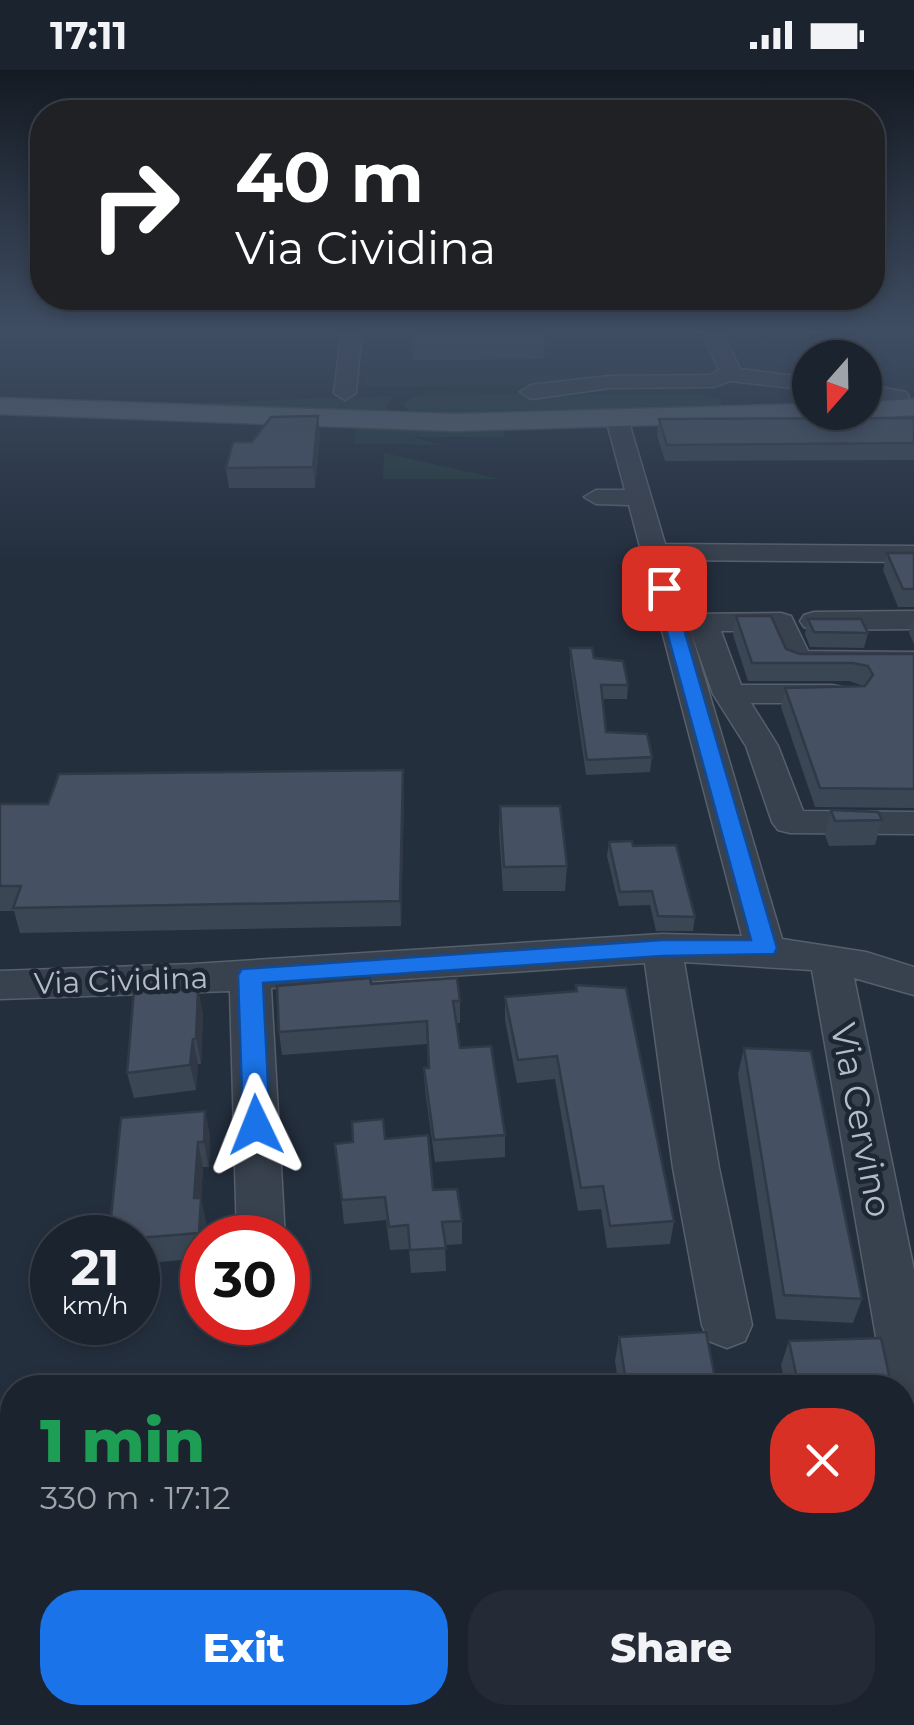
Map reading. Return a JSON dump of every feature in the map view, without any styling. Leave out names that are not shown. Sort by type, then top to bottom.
[{"type":"main road","points":[[0,406],[113,405]]},
{"type":"main road","points":[[98,406],[281,418],[416,406],[617,418],[663,405]]},
{"type":"street","points":[[617,418],[654,552],[689,623],[762,746],[790,822],[914,823]]},
{"type":"street","points":[[882,421],[914,421]]},
{"type":"street","points":[[596,498],[639,498]]},
{"type":"street","points":[[654,552],[914,554]]},
{"type":"street","points":[[689,623],[914,620]]},
{"type":"street","points":[[781,622],[797,660],[914,660]]},
{"type":"street","points":[[689,623],[765,948]]},
{"type":"street","points":[[730,694],[849,694]]},
{"type":"street","points":[[662,948],[696,1168],[728,1325]]},
{"type":"street","name":"Via Cividina","points":[[0,985],[250,975],[662,948],[765,948],[830,959],[914,981]]},
{"type":"street","name":"Via Cervino","points":[[830,959],[909,1375]]},
{"type":"street","points":[[250,975],[260,1215]]},
{"type":"green space","points":[[195,405],[387,405],[390,412]]},
{"type":"green space","points":[[403,405],[723,406],[706,412],[411,412]]},
{"type":"green space","points":[[504,427],[504,437],[411,437],[443,445],[354,444],[355,428]]},
{"type":"green space","points":[[384,453],[500,479],[383,479]]},
{"type":"building","points":[[318,416],[313,467],[226,468],[233,442],[252,442],[271,417]]},
{"type":"building","points":[[792,418],[792,430],[882,430],[882,418],[914,418],[914,443],[667,445],[659,419]]},
{"type":"building","points":[[887,553],[914,553],[914,589],[903,589]]},
{"type":"building","points":[[736,616],[771,616],[786,649],[800,654],[914,654],[914,789],[820,788],[785,688],[865,686],[873,675],[868,666],[853,663],[752,663]]},
{"type":"building","points":[[808,619],[861,619],[868,633],[814,632]]},
{"type":"building","points":[[570,648],[592,648],[594,658],[623,661],[628,685],[601,685],[606,732],[647,734],[652,757],[587,760]]},
{"type":"building","points":[[403,770],[400,901],[13,908],[21,886],[0,886],[0,804],[48,804],[59,774]]},
{"type":"building","points":[[500,806],[560,806],[567,866],[504,867]]},
{"type":"building","points":[[831,810],[878,812],[882,820],[835,821]]},
{"type":"building","points":[[632,841],[633,846],[676,845],[695,917],[658,916],[652,891],[620,892],[609,842]]},
{"type":"building","points":[[370,978],[371,984],[457,978],[460,1001],[453,1001],[460,1048],[491,1046],[505,1135],[434,1140],[424,1068],[429,1068],[427,1021],[279,1032],[277,986]]},
{"type":"building","points":[[576,985],[626,988],[674,1221],[610,1226],[603,1186],[581,1188],[557,1056],[518,1060],[505,997],[577,991]]},
{"type":"building","points":[[180,987],[198,990],[196,1038],[190,1065],[127,1073],[134,991]]},
{"type":"building","points":[[744,1048],[811,1051],[862,1299],[784,1295]]},
{"type":"building","points":[[205,1111],[204,1142],[198,1142],[194,1198],[201,1198],[200,1215],[180,1215],[180,1235],[160,1236],[160,1215],[111,1215],[121,1118]]},
{"type":"building","points":[[383,1119],[385,1139],[428,1135],[433,1190],[457,1189],[462,1221],[442,1222],[446,1248],[410,1250],[408,1225],[389,1227],[385,1197],[342,1200],[335,1144],[353,1142],[352,1122]]},
{"type":"building","points":[[706,1332],[714,1375],[625,1375],[619,1337]]},
{"type":"building","points":[[881,1338],[889,1375],[796,1375],[789,1341]]},
{"type":"route","points":[[256,1125],[250,975],[662,948],[765,948],[664,588]]}]
